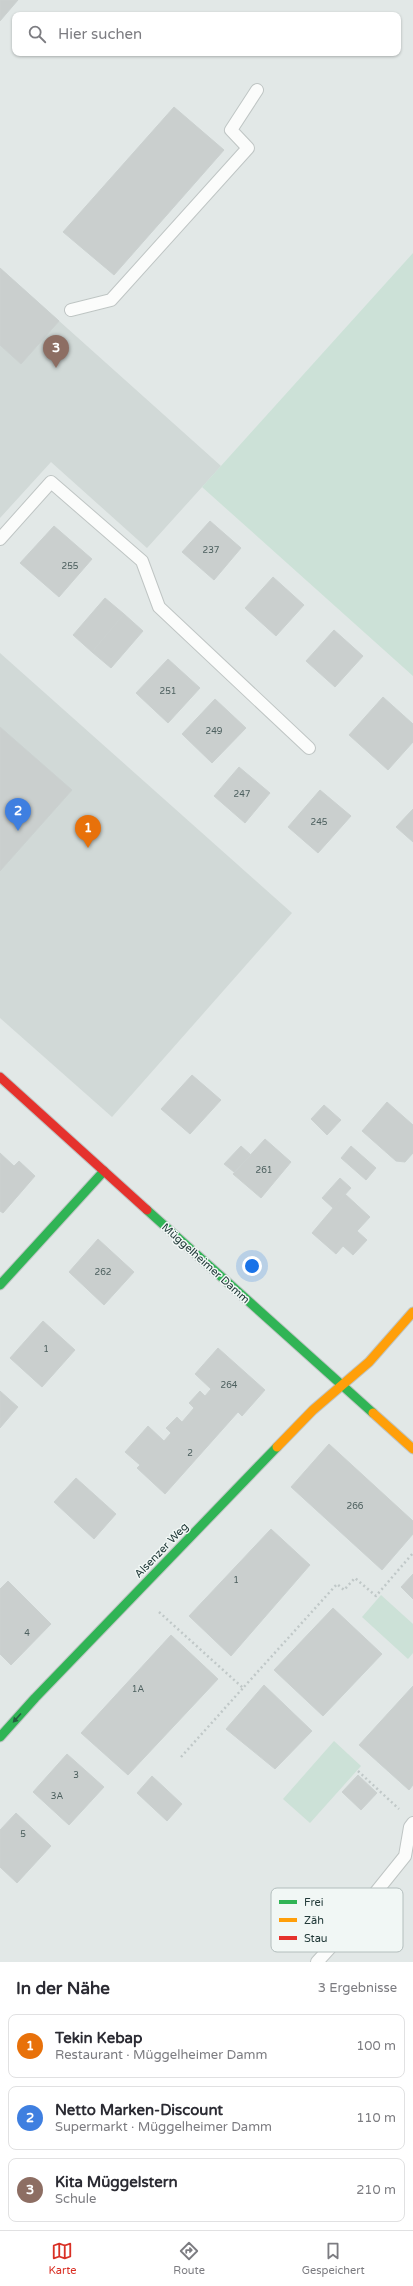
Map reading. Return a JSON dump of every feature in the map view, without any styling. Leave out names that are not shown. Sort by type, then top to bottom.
[{"type":"street","name":"Müggelheimer Damm","points":[[0,1077],[320,1366],[343,1384],[413,1449]]},
{"type":"street","points":[[0,1285],[104,1171]]},
{"type":"street","name":"Alsenzer Weg","points":[[0,1737],[35,1698],[313,1410],[369,1362],[413,1312]]},
{"type":"lane","points":[[71,310],[111,300],[248,148],[231,130],[257,90]]},
{"type":"lane","points":[[0,540],[50,482],[142,561],[159,607],[309,748]]},
{"type":"lane","points":[[379,1888],[405,1856],[410,1827],[413,1823]]},
{"type":"lane","points":[[317,1962],[326,1952]]},
{"type":"path","points":[[181,1757],[337,1584],[344,1590],[355,1578],[376,1596],[413,1553]]},
{"type":"path","points":[[159,1612],[243,1688]]},
{"type":"path","points":[[358,1771],[404,1814]]},
{"type":"shaded area","points":[[0,268],[221,466],[147,548],[51,462],[0,518]]},
{"type":"shaded area","points":[[0,653],[292,913],[112,1117],[0,1018]]},
{"type":"green space","points":[[413,253],[413,676],[202,487]]},
{"type":"green space","points":[[381,1595],[413,1624],[413,1653],[408,1659],[362,1617]]},
{"type":"green space","points":[[334,1741],[361,1766],[310,1823],[283,1799]]},
{"type":"building","points":[[0,0],[18,0],[0,21]]},
{"type":"building","points":[[174,107],[224,150],[114,275],[63,232]]},
{"type":"building","points":[[0,268],[59,321],[21,364],[0,345]]},
{"type":"building","points":[[210,521],[241,548],[214,580],[182,552]]},
{"type":"building","points":[[54,526],[92,559],[59,597],[20,563]]},
{"type":"building","points":[[273,577],[304,605],[276,636],[245,608]]},
{"type":"building","points":[[105,598],[124,614],[92,652],[73,635]]},
{"type":"building","points":[[124,614],[143,631],[111,668],[92,652]]},
{"type":"building","points":[[334,630],[363,656],[335,687],[306,661]]},
{"type":"building","points":[[168,659],[200,688],[168,723],[136,693]]},
{"type":"building","points":[[383,697],[413,724],[413,742],[388,770],[349,735]]},
{"type":"building","points":[[215,699],[246,728],[212,763],[182,734]]},
{"type":"building","points":[[0,727],[72,790],[0,871]]},
{"type":"building","points":[[239,767],[270,793],[245,823],[214,796]]},
{"type":"building","points":[[320,790],[351,816],[318,853],[288,827]]},
{"type":"building","points":[[413,809],[413,842],[396,827]]},
{"type":"building","points":[[192,1075],[221,1100],[190,1134],[161,1109]]},
{"type":"building","points":[[387,1102],[413,1125],[413,1153],[405,1162],[396,1161],[362,1131]]},
{"type":"building","points":[[324,1105],[341,1120],[327,1135],[311,1119]]},
{"type":"building","points":[[265,1139],[291,1162],[261,1198],[233,1174]]},
{"type":"building","points":[[241,1146],[251,1155],[234,1172],[224,1164]]},
{"type":"building","points":[[351,1146],[376,1168],[366,1180],[341,1158]]},
{"type":"building","points":[[0,1153],[14,1166],[19,1161],[35,1176],[3,1213],[0,1211]]},
{"type":"building","points":[[340,1178],[351,1188],[333,1208],[322,1198]]},
{"type":"building","points":[[345,1194],[370,1217],[357,1231],[367,1240],[353,1255],[343,1246],[336,1254],[312,1233]]},
{"type":"building","points":[[98,1239],[134,1272],[104,1305],[69,1272]]},
{"type":"building","points":[[43,1321],[75,1350],[42,1387],[10,1358]]},
{"type":"building","points":[[218,1348],[265,1390],[242,1416],[238,1412],[165,1494],[137,1468],[140,1465],[125,1452],[148,1426],[164,1441],[171,1433],[166,1428],[177,1417],[182,1422],[194,1408],[189,1403],[200,1391],[205,1396],[211,1389],[195,1374]]},
{"type":"building","points":[[0,1391],[18,1407],[0,1428]]},
{"type":"building","points":[[329,1444],[413,1521],[413,1534],[382,1570],[291,1487]]},
{"type":"building","points":[[76,1478],[116,1514],[94,1539],[54,1502]]},
{"type":"building","points":[[271,1529],[310,1565],[231,1656],[189,1616]]},
{"type":"building","points":[[413,1574],[413,1599],[401,1587]]},
{"type":"building","points":[[8,1581],[51,1624],[11,1665],[0,1654],[0,1589]]},
{"type":"building","points":[[333,1608],[382,1654],[323,1716],[274,1670]]},
{"type":"building","points":[[171,1635],[218,1679],[128,1775],[81,1733]]},
{"type":"building","points":[[264,1685],[312,1731],[275,1769],[226,1729]]},
{"type":"building","points":[[413,1686],[413,1785],[409,1790],[359,1745]]},
{"type":"building","points":[[67,1754],[104,1787],[69,1825],[33,1792]]},
{"type":"building","points":[[358,1775],[377,1793],[361,1810],[342,1792]]},
{"type":"building","points":[[152,1776],[182,1804],[167,1821],[137,1793]]},
{"type":"building","points":[[16,1813],[51,1846],[17,1883],[0,1867],[0,1830]]},
{"type":"traffic: fast","points":[[0,1285],[104,1171]]},
{"type":"traffic: fast","points":[[147,1210],[373,1413]]},
{"type":"traffic: fast","points":[[0,1737],[35,1698],[277,1447]]},
{"type":"traffic: slow","points":[[277,1447],[313,1410],[369,1362],[413,1312]]},
{"type":"traffic: slow","points":[[373,1413],[413,1449]]},
{"type":"traffic: jam","points":[[0,1077],[147,1210]]},
{"type":"place","name":"Kita Müggelstern","points":[[56,368]]},
{"type":"place","name":"Netto Marken-Discount","points":[[18,831]]},
{"type":"place","name":"Tekin Kebap","points":[[88,848]]}]
